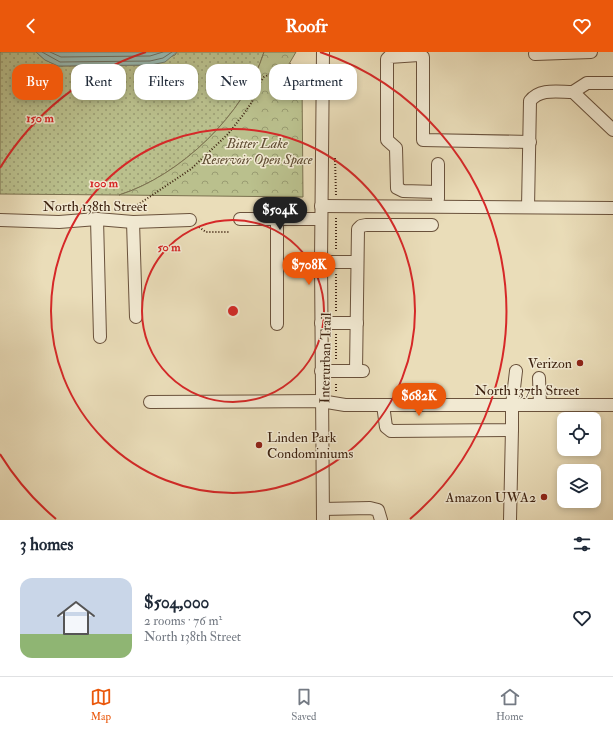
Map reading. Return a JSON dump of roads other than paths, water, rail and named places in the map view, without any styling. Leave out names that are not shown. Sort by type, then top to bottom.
[{"type":"street","points":[[323,52],[321,206],[321,401],[323,514],[370,508],[378,510],[381,520]]},
{"type":"street","points":[[535,54],[591,52]]},
{"type":"street","points":[[438,192],[403,191],[397,188],[396,148],[387,140],[387,59],[389,57],[419,55],[423,57],[422,140],[530,142]]},
{"type":"street","points":[[528,207],[530,102],[535,95],[542,92],[573,92],[587,83],[613,83]]},
{"type":"street","points":[[573,92],[613,130]]},
{"type":"street","points":[[438,164],[438,206]]},
{"type":"street","points":[[321,206],[613,208]]},
{"type":"street","points":[[240,219],[321,219]]},
{"type":"street","points":[[277,219],[278,324]]},
{"type":"street","name":"North 138th Street","points":[[0,220],[59,222],[97,220],[133,222],[190,220]]},
{"type":"street","points":[[97,220],[100,337]]},
{"type":"street","points":[[133,222],[136,317]]},
{"type":"street","points":[[321,371],[360,371],[357,322],[357,234],[361,226],[432,225]]},
{"type":"street","points":[[321,262],[357,262]]},
{"type":"street","points":[[321,323],[357,322]]},
{"type":"street","points":[[510,520],[512,405],[516,371]]},
{"type":"street","points":[[539,378],[542,409]]},
{"type":"street","name":"North 137th Street","points":[[150,402],[321,401],[334,404],[512,405],[565,411],[613,405]]},
{"type":"street","points":[[383,405],[386,427],[391,431],[512,429]]},
{"type":"water","points":[[36,52],[177,52],[165,62],[156,64],[126,65],[126,64],[71,64],[71,66],[63,66],[63,64],[54,64],[45,60]]},
{"type":"place","name":"Verizon","points":[[580,363]]},
{"type":"place","name":"Linden Park Condominiums","points":[[259,445]]},
{"type":"place","name":"Amazon UWA2","points":[[544,497]]},
{"type":"park label","name":"Bitter Lake Reservoir Open Space","points":[[257,152]]}]
